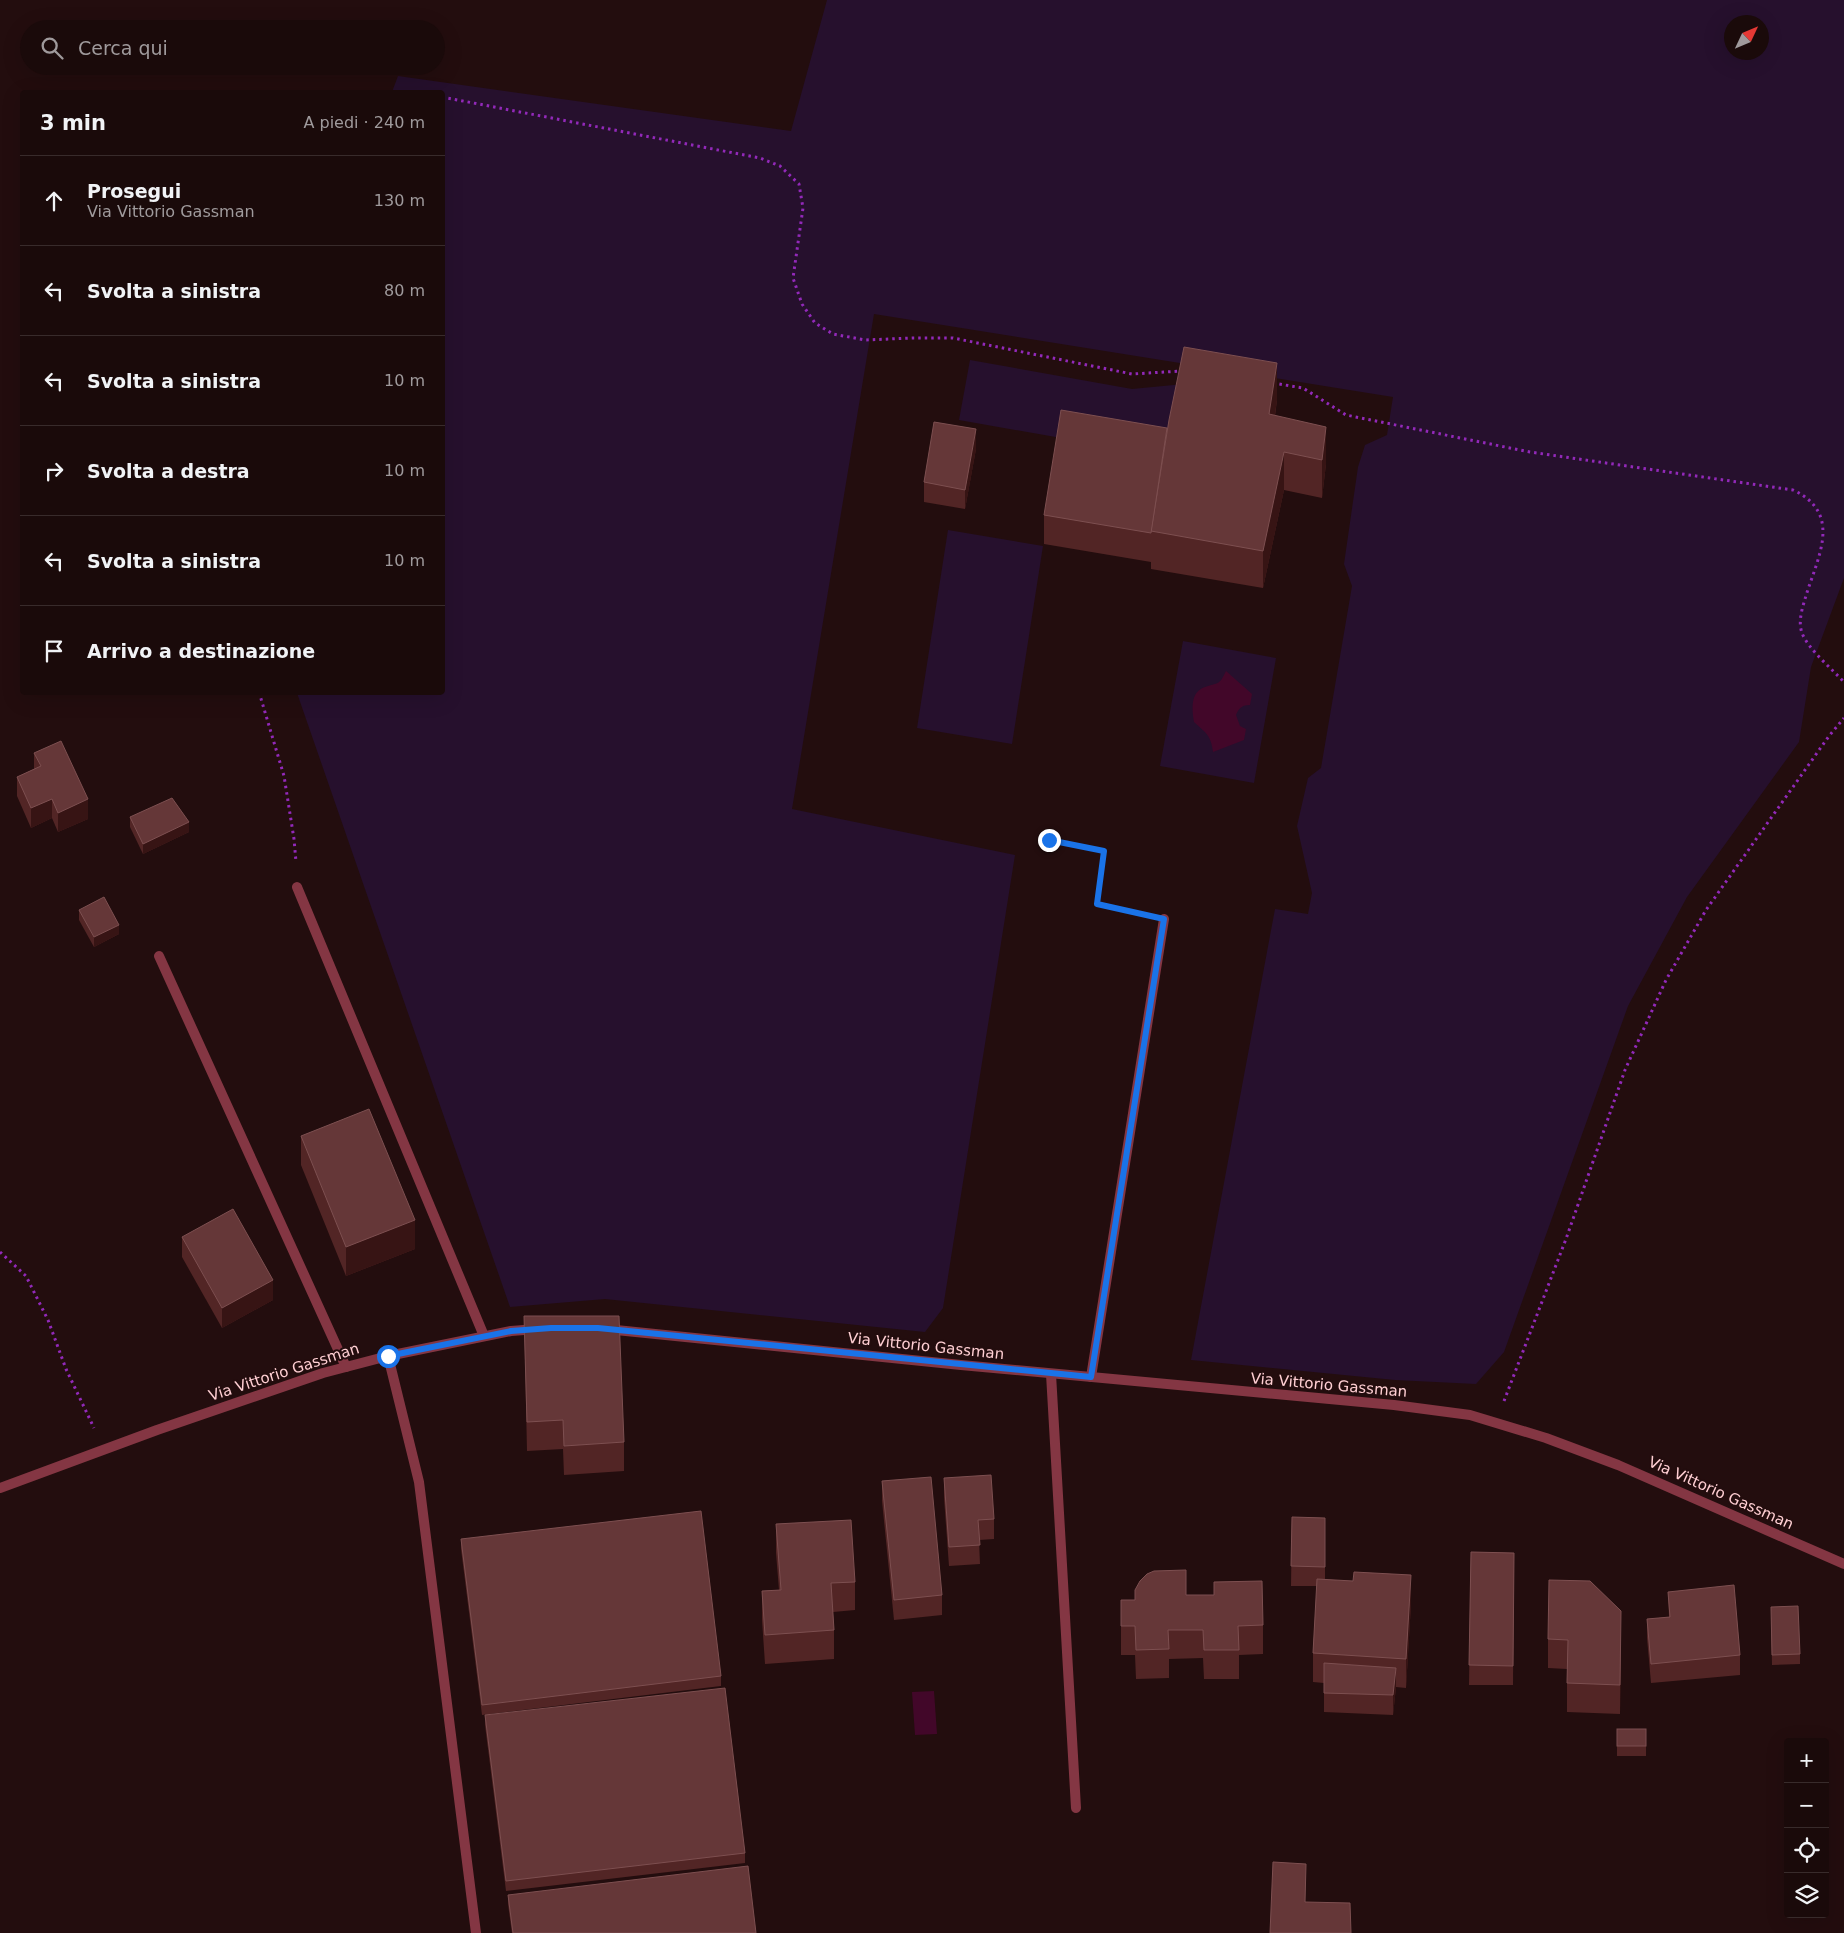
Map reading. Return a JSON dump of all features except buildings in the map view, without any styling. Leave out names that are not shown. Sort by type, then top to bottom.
[{"type":"street","points":[[297,887],[484,1336]]},
{"type":"street","points":[[1091,1377],[1164,919]]},
{"type":"street","points":[[159,956],[346,1367]]},
{"type":"street","name":"Via Vittorio Gassman","points":[[0,1488],[323,1372],[484,1336],[511,1331],[551,1328]]},
{"type":"street","name":"Via Vittorio Gassman","points":[[598,1328],[1051,1374],[1394,1405],[1470,1415],[1546,1438],[1618,1465],[1844,1564]]},
{"type":"street","points":[[388,1356],[419,1482],[476,1933]]},
{"type":"street","points":[[1051,1374],[1076,1808]]},
{"type":"path","points":[[445,98],[760,158],[780,166],[799,184],[803,208],[793,278],[802,304],[815,323],[834,334],[865,340],[953,338],[1132,374],[1183,371]]},
{"type":"path","points":[[1266,382],[1303,388],[1346,416],[1530,452],[1792,490],[1804,495],[1821,515],[1824,527],[1823,540],[1801,611],[1802,633],[1812,648],[1844,682]]},
{"type":"path","points":[[260,695],[284,776],[294,839],[297,887]]},
{"type":"path","points":[[1495,1423],[1520,1364],[1566,1239],[1624,1070],[1666,980],[1706,910],[1829,736],[1844,718]]},
{"type":"path","points":[[1049,840],[1104,851],[1097,904],[1164,919]]},
{"type":"path","points":[[0,1252],[26,1276],[48,1320],[66,1369],[104,1450]]},
{"type":"shaded area","points":[[827,0],[1844,0],[1844,578],[1811,667],[1799,742],[1687,897],[1628,1006],[1504,1352],[1476,1384],[1395,1380],[1191,1360],[1275,909],[1308,914],[1312,893],[1297,826],[1308,778],[1321,768],[1352,586],[1344,564],[1358,467],[1365,445],[1387,435],[1393,397],[874,314],[792,809],[1015,855],[943,1308],[925,1332],[605,1299],[510,1307],[298,695],[445,695],[445,90],[393,90],[398,76],[791,131]]},
{"type":"shaded area","points":[[970,360],[1132,389],[1184,384],[1169,457],[959,420]]},
{"type":"shaded area","points":[[948,530],[1043,546],[1012,744],[917,728]]},
{"type":"shaded area","points":[[1183,641],[1276,658],[1254,783],[1160,766]]},
{"type":"shaded area","points":[[1226,671],[1252,694],[1250,705],[1241,707],[1236,715],[1240,726],[1246,729],[1244,740],[1213,752],[1209,738],[1194,722],[1193,702],[1200,689],[1218,683]]},
{"type":"shaded area","points":[[934,1691],[937,1734],[915,1735],[912,1692]]},
{"type":"route","points":[[388,1356],[511,1331],[551,1328],[598,1328],[1091,1377],[1164,919],[1097,904],[1104,851],[1049,840]]}]
